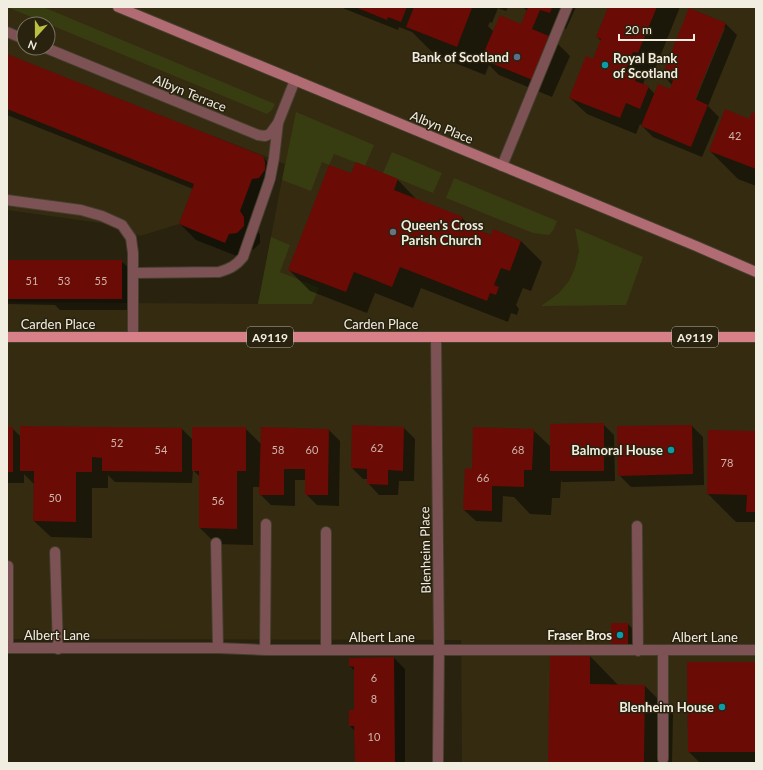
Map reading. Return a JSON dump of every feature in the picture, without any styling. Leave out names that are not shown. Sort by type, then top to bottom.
[{"type":"main road","name":"Carden Place","points":[[7,337],[756,337]]},
{"type":"street","name":"Albyn Place","points":[[118,7],[756,272]]},
{"type":"street","points":[[502,166],[567,7]]},
{"type":"street","name":"Albyn Terrace","points":[[56,52],[258,135],[265,136],[270,134],[278,123],[295,80]]},
{"type":"street","points":[[133,273],[219,272],[238,264],[243,257],[270,179],[278,123]]},
{"type":"street","points":[[7,200],[81,210],[102,216],[122,225],[131,238],[133,253],[133,337]]},
{"type":"street","name":"Blenheim Place","points":[[436,337],[440,650],[438,763]]},
{"type":"street","points":[[265,650],[266,524]]},
{"type":"street","points":[[637,526],[638,651]]},
{"type":"street","points":[[326,532],[326,650]]},
{"type":"street","points":[[216,543],[218,648]]},
{"type":"street","points":[[55,552],[58,649]]},
{"type":"street","points":[[8,566],[8,648]]},
{"type":"street","name":"Albert Lane","points":[[8,648],[638,651],[756,650]]},
{"type":"street","points":[[663,650],[663,760]]},
{"type":"shaded area","points":[[7,7],[756,7],[756,763],[462,763],[461,640],[7,639],[7,302],[258,304],[285,164],[213,136],[179,224],[140,236],[108,224],[7,210]]},
{"type":"green space","points":[[7,7],[43,7],[275,104],[272,110],[267,114],[56,27],[56,16],[29,16]]},
{"type":"green space","points":[[296,112],[374,145],[365,166],[334,154],[329,165],[322,162],[311,191],[282,180]]},
{"type":"green space","points":[[392,152],[442,173],[433,193],[383,173]]},
{"type":"green space","points":[[454,178],[557,221],[554,229],[549,235],[533,233],[446,198]]},
{"type":"green space","points":[[575,228],[643,257],[626,305],[541,306],[559,293],[569,281],[575,268],[579,251]]},
{"type":"green space","points":[[271,237],[290,245],[280,272],[319,288],[312,304],[258,304]]},
{"type":"building","points":[[355,7],[407,7],[401,22],[388,17],[387,20]]},
{"type":"building","points":[[414,7],[472,8],[457,47],[406,27]]},
{"type":"building","points":[[528,7],[552,7],[550,13],[540,10],[532,29],[554,38],[535,81],[481,59],[500,15],[521,24]]},
{"type":"building","name":"Royal Bank of Scotland","points":[[608,7],[657,7],[638,53],[633,52],[625,72],[637,77],[635,81],[649,86],[640,109],[626,103],[620,118],[569,98],[586,56],[593,59],[601,39],[596,37]]},
{"type":"building","points":[[689,8],[726,23],[695,99],[708,105],[691,147],[641,126],[658,84],[670,89],[673,80],[662,75]]},
{"type":"building","points":[[7,54],[263,156],[265,170],[259,178],[252,179],[240,211],[244,217],[244,226],[237,233],[229,234],[225,243],[179,224],[194,184],[7,109]]},
{"type":"building","points":[[725,109],[749,119],[752,112],[756,114],[756,169],[709,151]]},
{"type":"building","name":"Queen's Cross Parish Church","points":[[356,162],[398,179],[394,190],[463,217],[460,223],[491,235],[493,229],[521,241],[510,271],[501,268],[494,285],[499,287],[496,295],[490,293],[487,301],[400,267],[392,287],[354,272],[346,292],[288,270],[329,165],[351,173]]},
{"type":"building","points":[[7,260],[122,260],[122,299],[7,299]]},
{"type":"building","points":[[604,423],[604,471],[550,471],[550,424]]},
{"type":"building","points":[[352,425],[404,427],[403,471],[388,470],[388,485],[367,484],[367,469],[351,468]]},
{"type":"building","points":[[692,425],[693,474],[618,476],[617,426]]},
{"type":"building","points":[[20,426],[182,428],[182,472],[102,471],[102,458],[92,457],[92,472],[76,472],[76,522],[33,521],[34,471],[20,471]]},
{"type":"building","points":[[7,427],[13,427],[13,472],[7,472]]},
{"type":"building","points":[[192,427],[246,427],[246,471],[237,471],[237,529],[199,528],[199,471],[192,471]]},
{"type":"building","points":[[261,427],[329,429],[328,495],[305,495],[305,469],[284,469],[284,495],[259,495]]},
{"type":"building","points":[[473,427],[534,429],[532,470],[524,470],[524,487],[492,486],[492,511],[463,510],[465,468],[472,469]]},
{"type":"building","points":[[708,430],[756,431],[756,512],[746,512],[747,495],[707,494]]},
{"type":"building","name":"Fraser Bros","points":[[611,623],[628,623],[628,647],[611,647]]},
{"type":"building","points":[[550,654],[590,655],[590,684],[645,685],[644,763],[548,762]]},
{"type":"building","points":[[394,657],[395,763],[355,763],[354,726],[349,726],[349,710],[354,710],[354,667],[349,666],[349,658]]},
{"type":"building","name":"Blenheim House","points":[[687,662],[756,662],[756,752],[688,752]]},
{"type":"place","name":"Bank of Scotland","points":[[517,57]]},
{"type":"place","name":"Royal Bank of Scotland","points":[[605,65]]},
{"type":"place","name":"Queen's Cross Parish Church","points":[[393,232]]},
{"type":"place","name":"Balmoral House","points":[[671,450]]},
{"type":"place","name":"Fraser Bros","points":[[620,635]]},
{"type":"place","name":"Blenheim House","points":[[722,707]]}]
